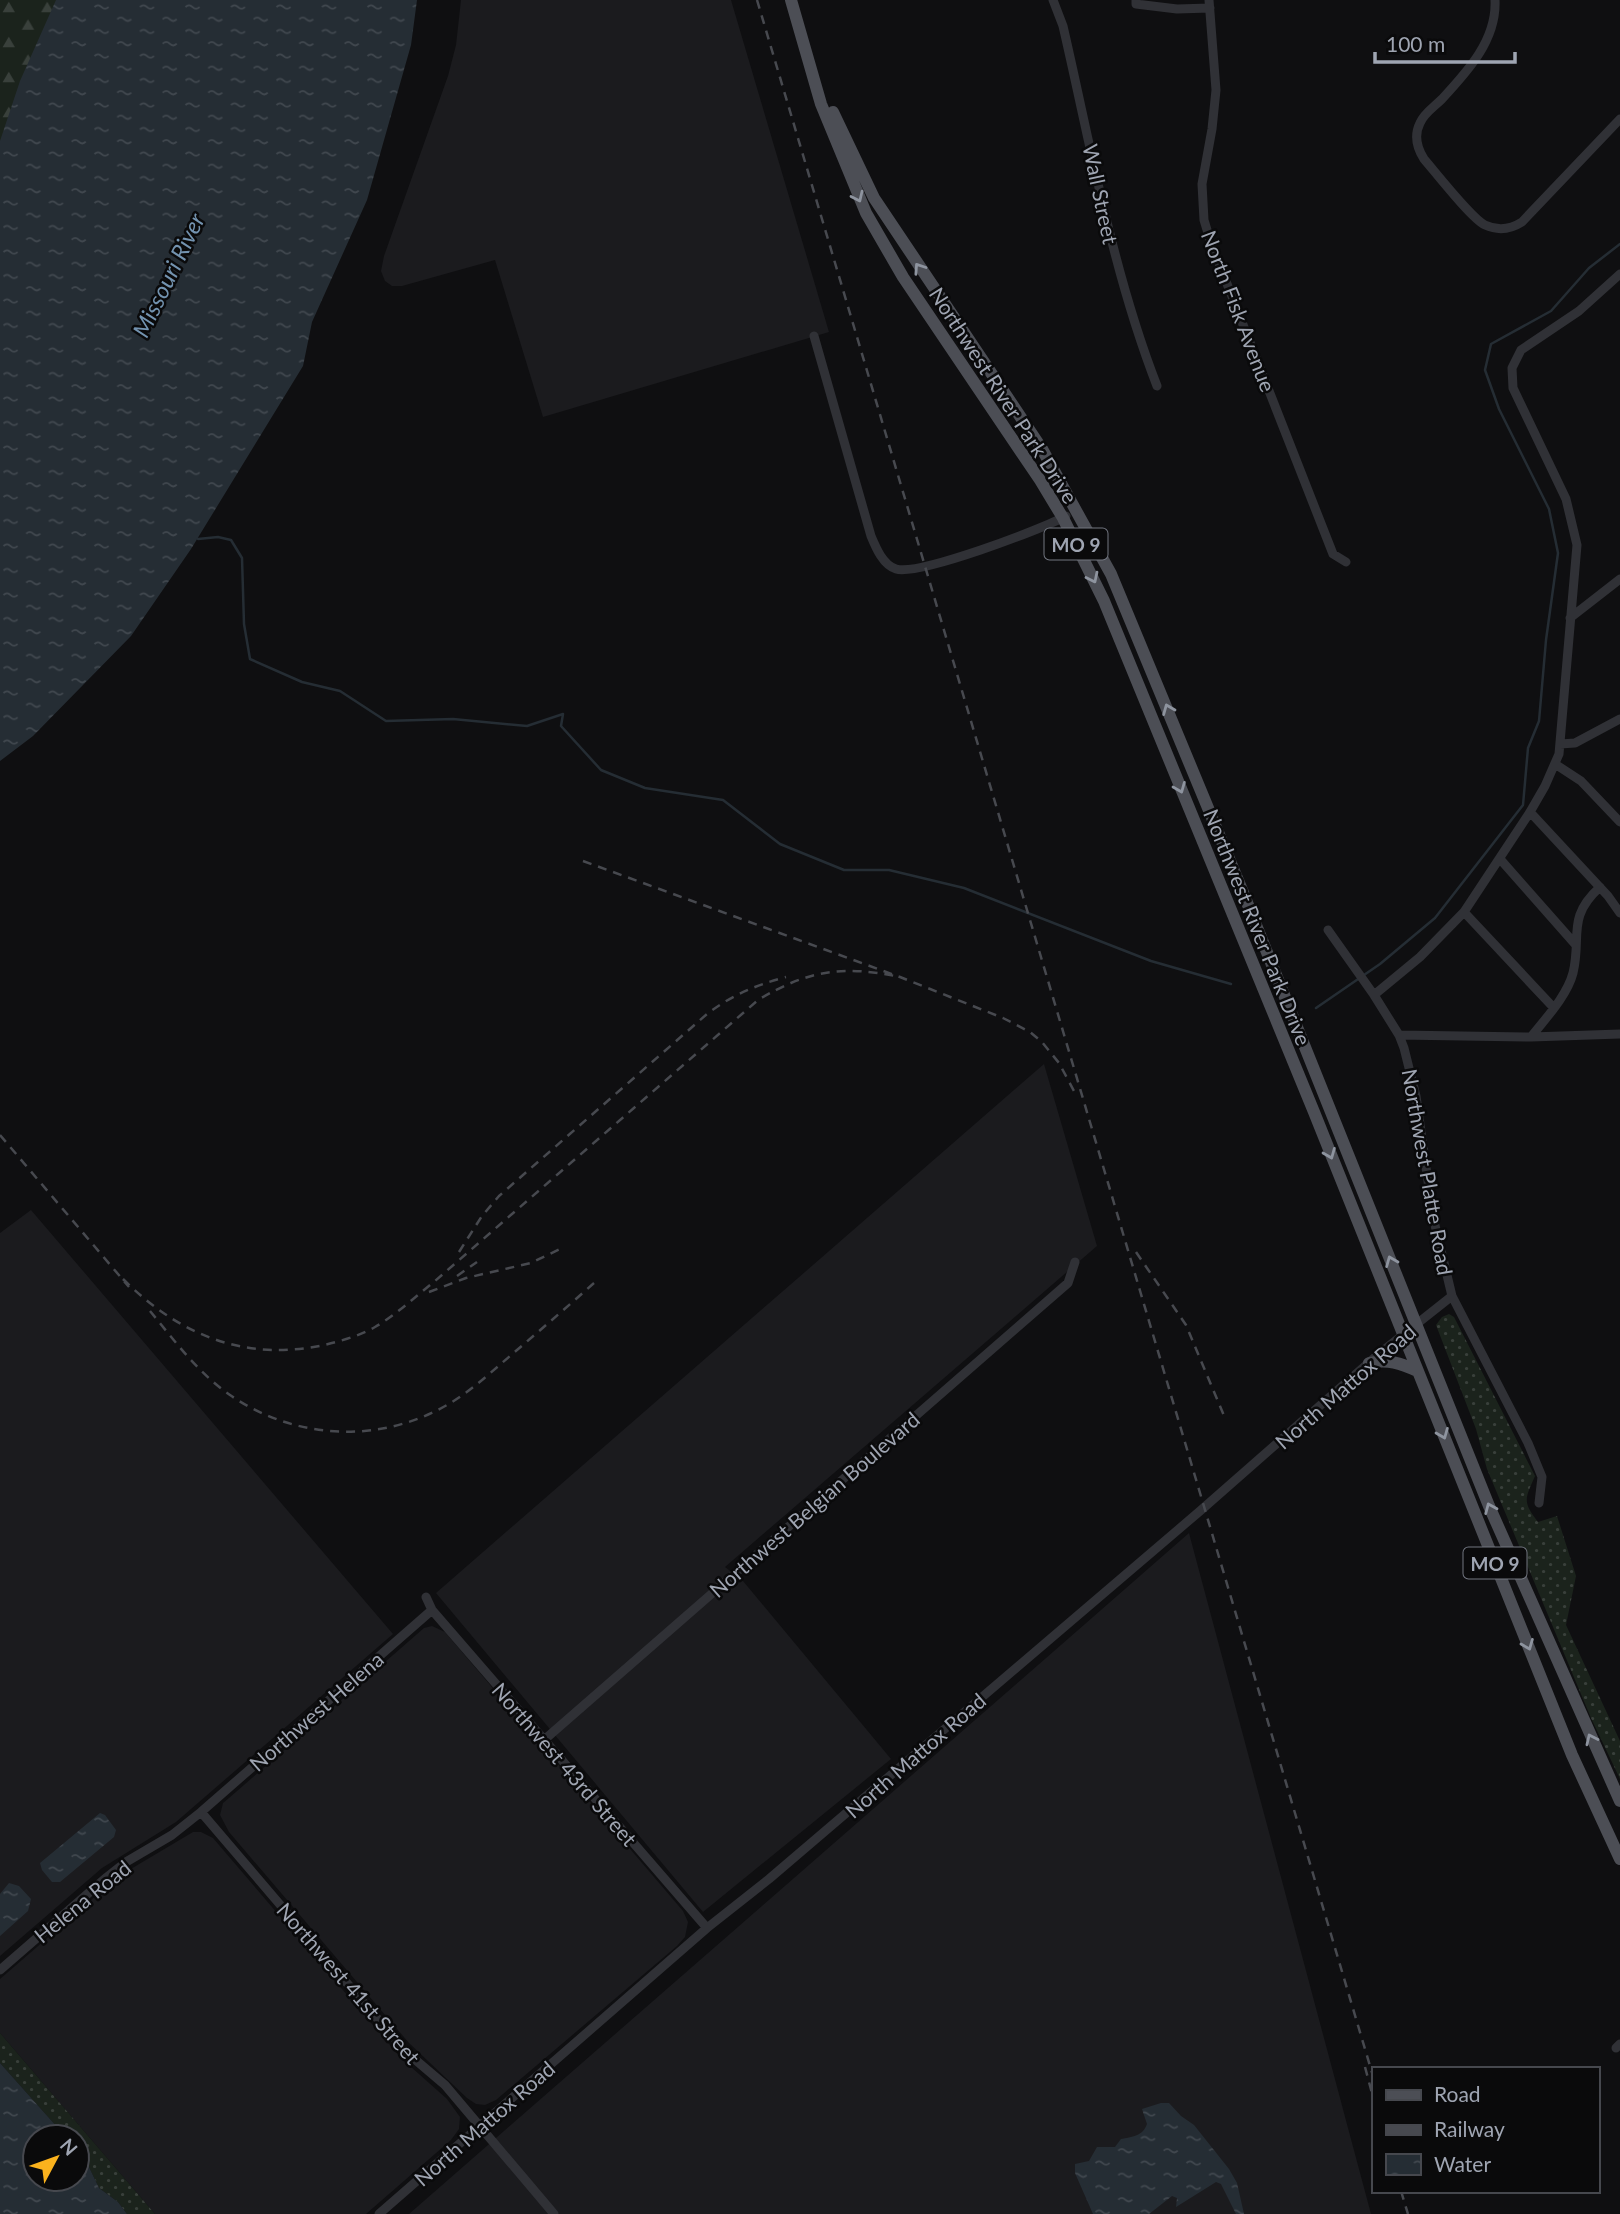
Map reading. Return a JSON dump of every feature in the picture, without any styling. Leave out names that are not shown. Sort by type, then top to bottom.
[{"type":"main road","name":"Northwest River Park Drive","points":[[791,0],[814,82],[835,142],[852,185],[881,241],[1040,480],[1063,518],[1104,601],[1314,1112],[1572,1755],[1620,1859]]},
{"type":"main road","name":"Northwest River Park Drive","points":[[803,40],[835,118],[874,198],[1011,402],[1077,510],[1111,574],[1242,890],[1489,1506],[1620,1801]]},
{"type":"main road","points":[[1224,897],[1242,890]]},
{"type":"main road","points":[[1369,1363],[1381,1360],[1404,1364],[1417,1371]]},
{"type":"street","name":"Wall Street","points":[[1053,0],[1063,26],[1126,299],[1157,386]]},
{"type":"street","points":[[1136,0],[1136,4],[1177,9],[1210,4]]},
{"type":"street","points":[[1495,0],[1490,30],[1474,63],[1424,115],[1417,133],[1418,147],[1424,159],[1480,222],[1491,228],[1501,229],[1517,225],[1529,216],[1620,119]]},
{"type":"street","name":"North Fisk Avenue","points":[[1210,4],[1216,90],[1202,184],[1204,220],[1333,554],[1346,562]]},
{"type":"street","points":[[1371,991],[1420,957],[1464,912],[1530,812],[1555,764],[1560,744],[1577,545],[1566,499],[1513,388],[1512,368],[1517,356],[1526,346],[1579,311],[1620,275]]},
{"type":"street","points":[[814,336],[872,536],[878,551],[893,569],[905,571],[926,567],[1045,527],[1077,510]]},
{"type":"street","points":[[1570,618],[1620,579]]},
{"type":"street","points":[[1560,744],[1575,743],[1620,719]]},
{"type":"street","points":[[1555,764],[1581,781],[1620,822]]},
{"type":"street","points":[[1530,812],[1600,887],[1620,913]]},
{"type":"street","points":[[1500,859],[1575,944]]},
{"type":"street","points":[[1531,1037],[1572,974],[1577,919],[1588,898],[1600,887]]},
{"type":"street","points":[[1464,912],[1553,1007]]},
{"type":"street","name":"Northwest Platte Road","points":[[1328,930],[1371,991],[1399,1035],[1404,1048],[1412,1076],[1433,1217],[1452,1296],[1538,1466],[1542,1478],[1539,1503]]},
{"type":"street","points":[[1399,1035],[1417,1033],[1531,1037],[1620,1034]]},
{"type":"street","name":"Northwest Belgian Boulevard","points":[[544,1740],[1068,1283],[1075,1262]]},
{"type":"street","name":"North Mattox Road","points":[[379,2214],[707,1928],[778,1872],[1369,1363],[1452,1296]]},
{"type":"street","name":"Northwest 43rd Street","points":[[426,1597],[432,1610],[707,1928]]},
{"type":"street","name":"Northwest Helena","points":[[201,1812],[432,1610]]},
{"type":"street","name":"Helena Road","points":[[0,1970],[107,1877],[172,1835],[201,1812]]},
{"type":"street","name":"Northwest 41st Street","points":[[201,1812],[405,2051],[445,2085],[554,2214]]},
{"type":"shaded area","points":[[461,0],[731,0],[829,332],[543,417],[495,260],[402,286],[392,286],[385,281],[381,271],[384,256],[448,76],[456,45]]},
{"type":"shaded area","points":[[1044,1064],[1097,1246],[725,1567],[743,1581],[891,1759],[703,1912],[436,1593]]},
{"type":"shaded area","points":[[31,1210],[393,1634],[176,1822],[102,1868],[0,1956],[0,1233]]},
{"type":"shaded area","points":[[1189,1533],[1371,2214],[409,2214],[1077,1631]]},
{"type":"shaded area","points":[[432,1626],[445,1632],[683,1911],[688,1922],[685,1937],[677,1946],[496,2100],[485,2105],[476,2104],[467,2098],[409,2043],[229,1832],[220,1815],[223,1803],[424,1628]]},
{"type":"shaded area","points":[[193,1832],[201,1832],[213,1838],[401,2058],[447,2099],[460,2117],[459,2129],[451,2140],[366,2214],[155,2214],[91,2139],[91,2123],[77,2123],[0,2033],[0,1979],[119,1876]]},
{"type":"green space","points":[[0,0],[79,0],[0,210]]},
{"type":"green space","points":[[1449,1314],[1454,1317],[1535,1476],[1527,1495],[1529,1509],[1538,1522],[1557,1516],[1576,1576],[1566,1625],[1620,1741],[1620,1779],[1591,1718],[1487,1469],[1476,1429],[1436,1325],[1442,1317]]},
{"type":"green space","points":[[0,2033],[77,2123],[54,2123],[0,2063]]},
{"type":"green space","points":[[91,2139],[155,2214],[127,2214],[118,2202],[99,2188],[91,2171]]},
{"type":"water","name":"Missouri River","points":[[56,0],[417,0],[411,45],[367,200],[312,322],[303,366],[191,549],[131,636],[33,736],[0,761],[0,141],[20,81]]},
{"type":"water","points":[[100,1813],[105,1815],[116,1830],[114,1837],[60,1882],[52,1882],[40,1863]]},
{"type":"water","points":[[9,1883],[19,1886],[31,1899],[28,1911],[0,1936],[0,1894]]},
{"type":"water","points":[[0,2063],[54,2123],[21,2123],[21,2193],[91,2193],[91,2171],[99,2188],[118,2202],[127,2214],[0,2214]]},
{"type":"water","points":[[1169,2103],[1194,2125],[1229,2169],[1237,2183],[1244,2214],[1236,2214],[1221,2184],[1216,2182],[1176,2207],[1177,2198],[1172,2196],[1149,2214],[1093,2214],[1075,2173],[1075,2164],[1089,2161],[1097,2147],[1115,2147],[1121,2139],[1140,2133],[1147,2124],[1142,2109]]},
{"type":"waterway","points":[[1316,1008],[1380,964],[1435,918],[1523,805],[1528,748],[1539,721],[1546,640],[1558,553],[1549,509],[1499,409],[1485,370],[1491,344],[1551,311],[1589,268],[1620,244]]},
{"type":"waterway","points":[[198,539],[218,537],[231,540],[242,558],[244,624],[250,659],[302,682],[340,691],[386,721],[453,719],[527,726],[563,714],[561,726],[601,770],[645,788],[723,800],[780,844],[844,870],[889,870],[964,888],[1151,961],[1231,984]]},
{"type":"railway","points":[[757,0],[1372,2073]]},
{"type":"railway","points":[[583,861],[900,977],[1003,1018],[1030,1032],[1042,1042],[1059,1063],[1074,1091]]},
{"type":"railway","points":[[123,1279],[144,1299],[190,1329],[240,1346],[267,1350],[295,1349],[324,1345],[356,1336],[391,1317],[435,1281],[758,1000],[793,982],[826,973],[861,971],[900,977]]},
{"type":"railway","points":[[459,1252],[482,1216],[499,1196],[707,1014],[745,991],[786,977]]},
{"type":"railway","points":[[0,1135],[129,1287]]},
{"type":"railway","points":[[429,1292],[466,1278],[531,1263],[564,1247]]},
{"type":"railway","points":[[1136,1252],[1186,1325],[1225,1418]]},
{"type":"railway","points":[[457,1276],[477,1262]]},
{"type":"railway","points":[[150,1311],[207,1377],[255,1410],[309,1428],[337,1432],[366,1431],[421,1418],[455,1400],[487,1376],[594,1283]]},
{"type":"railway","points":[[1365,2067],[1372,2093]]},
{"type":"railway","points":[[1402,2193],[1408,2214]]}]
